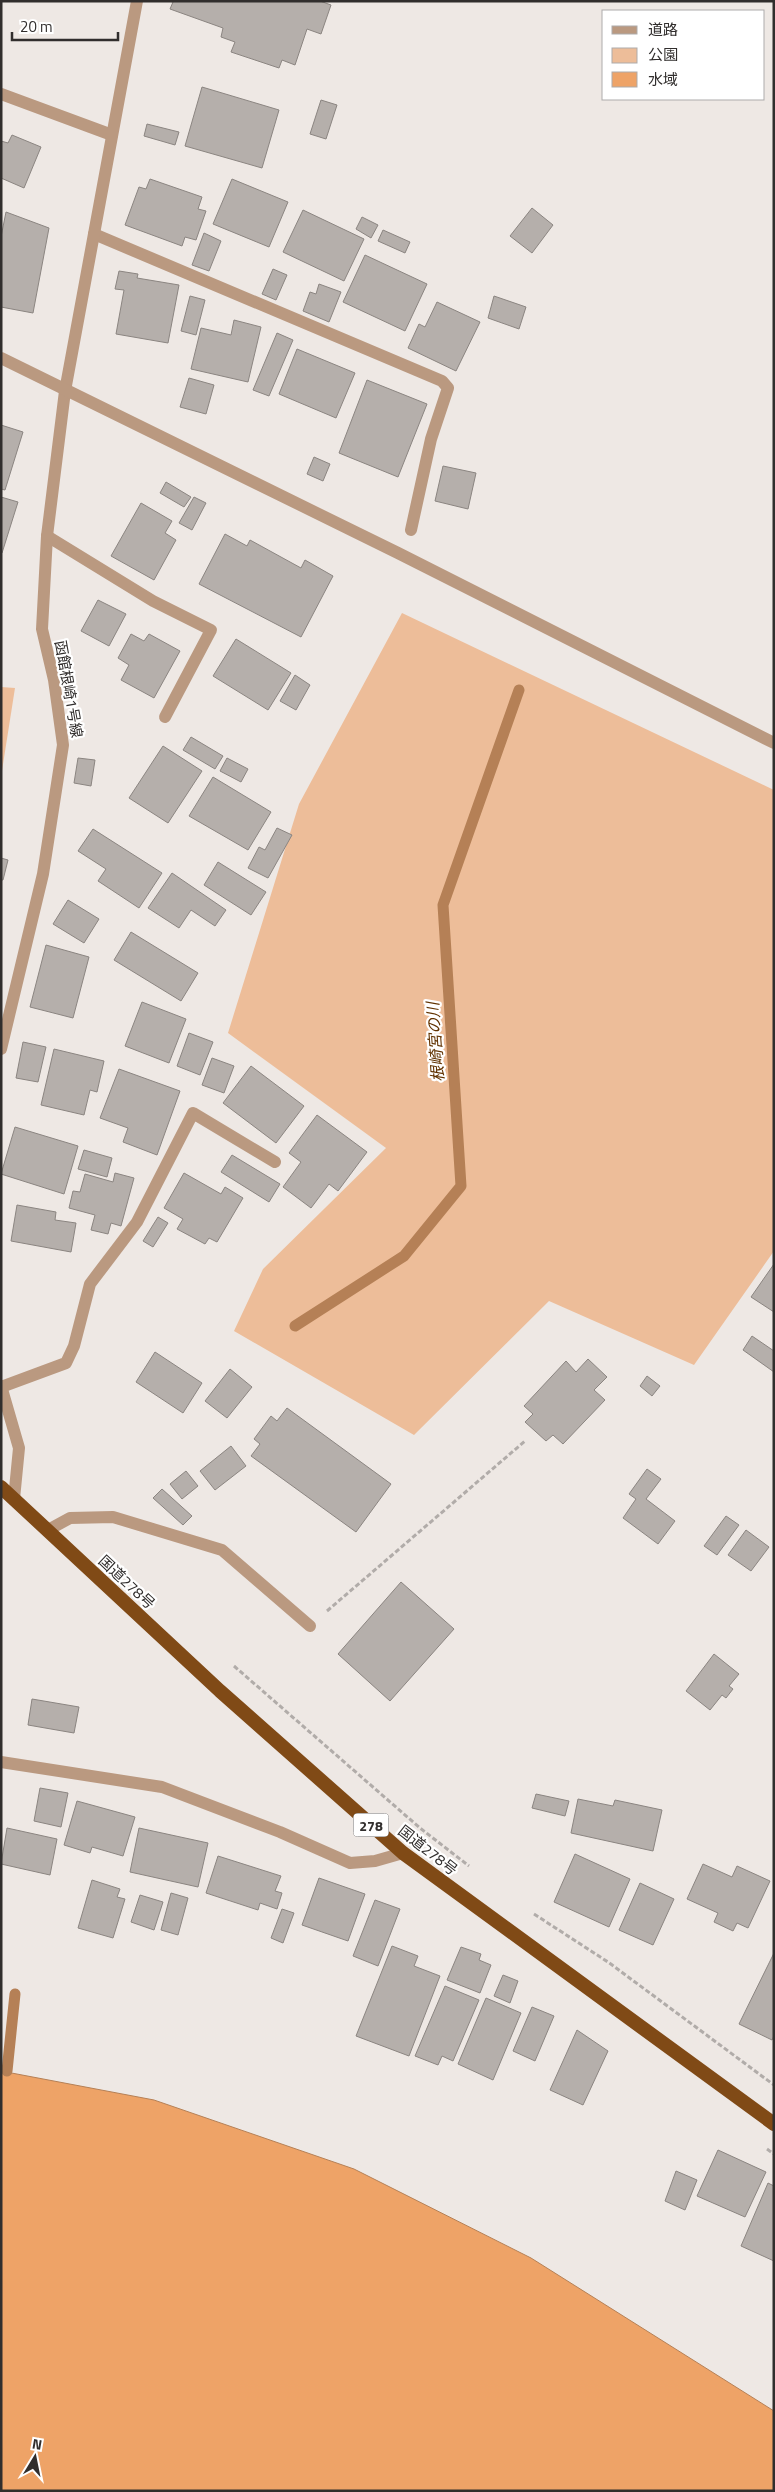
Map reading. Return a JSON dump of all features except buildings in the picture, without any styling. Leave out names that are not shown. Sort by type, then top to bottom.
[{"type":"highway","name":"国道278号","points":[[1,1487],[220,1691],[403,1853],[774,2124]]},
{"type":"street","name":"函館根崎1号線","points":[[1,1049],[43,874],[63,745],[54,680],[42,629],[47,536],[66,391],[137,1]]},
{"type":"street","points":[[1,94],[112,135]]},
{"type":"street","points":[[94,234],[442,381],[448,388],[431,439],[410,530]]},
{"type":"street","points":[[1,358],[390,549],[774,743]]},
{"type":"street","points":[[47,536],[153,601],[211,630],[165,717]]},
{"type":"street","points":[[14,1499],[19,1448],[1,1386],[66,1363],[74,1346],[90,1284],[136,1222],[193,1113],[275,1162]]},
{"type":"street","points":[[48,1530],[70,1518],[113,1517],[222,1550],[310,1626]]},
{"type":"street","points":[[1,1762],[162,1787],[280,1832],[350,1864],[376,1861],[403,1853]]},
{"type":"path","points":[[310,1626],[525,1441]]},
{"type":"path","points":[[226,1659],[420,1828],[474,1870]]},
{"type":"path","points":[[528,1910],[608,1962],[774,2085]]},
{"type":"green space","points":[[402,613],[774,790],[774,1251],[694,1365],[549,1301],[414,1435],[234,1331],[263,1269],[386,1148],[228,1033],[299,804]]},
{"type":"green space","points":[[1,687],[15,688],[1,777]]},
{"type":"water","points":[[1,2071],[154,2100],[354,2169],[531,2258],[774,2411],[774,2491],[1,2491]]},
{"type":"waterway","name":"根崎宮の川","points":[[295,1326],[404,1256],[461,1186],[443,905],[519,690]]},
{"type":"waterway","name":"根崎宮の川","points":[[7,2071],[15,1994]]}]
